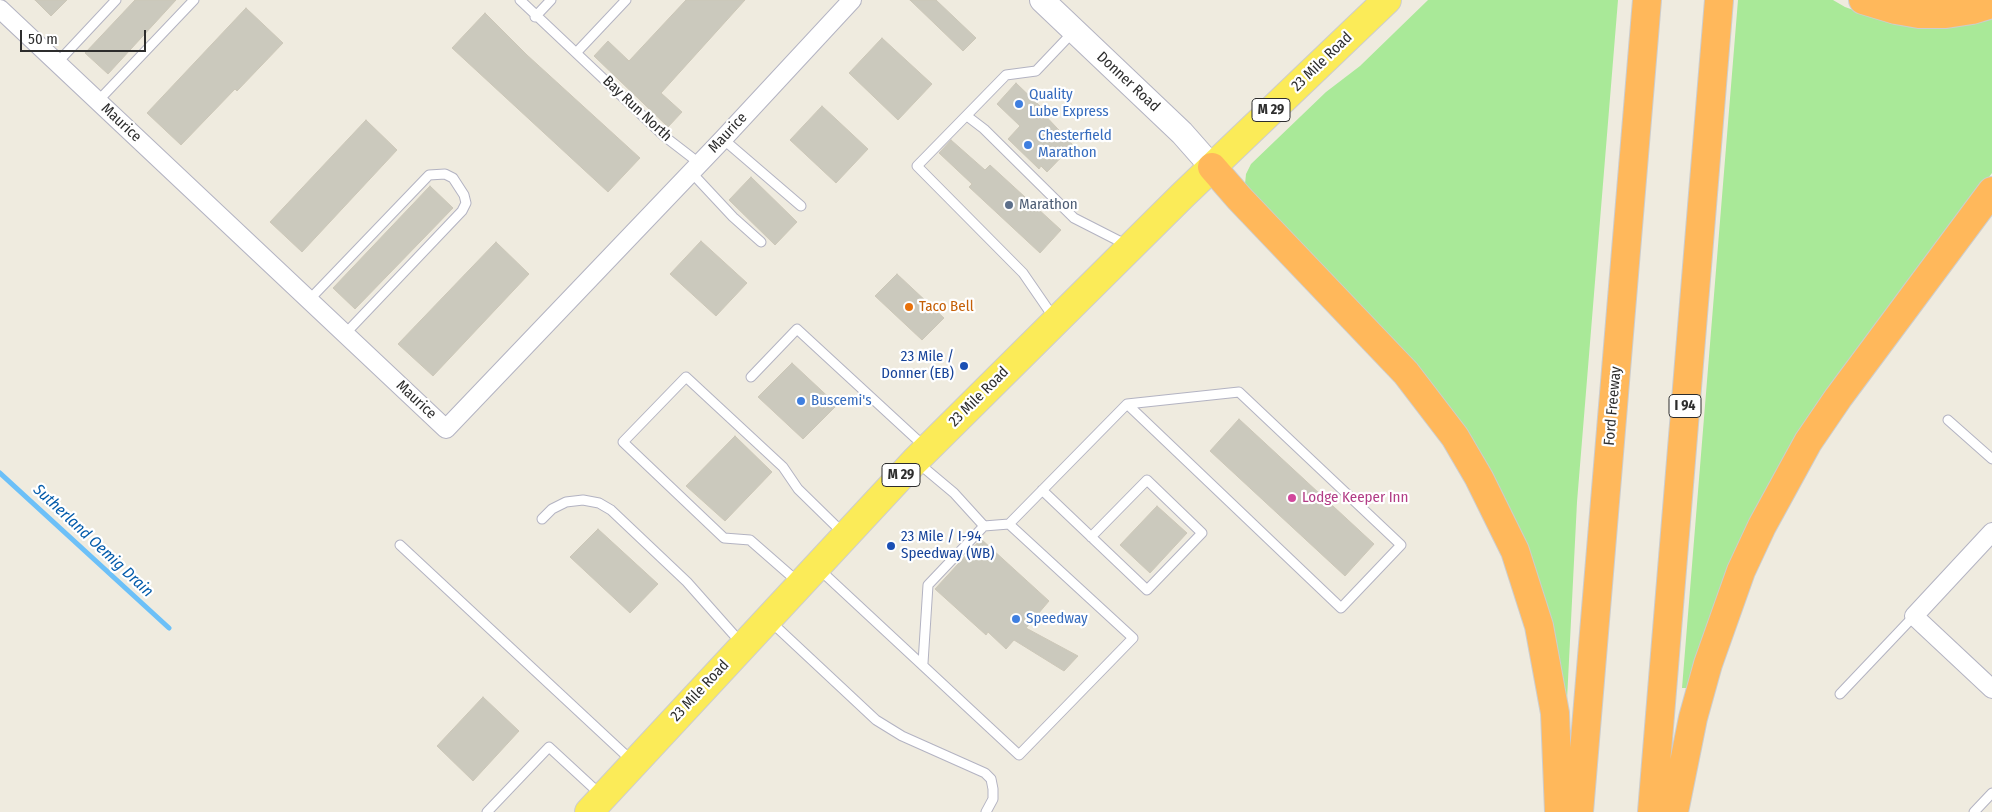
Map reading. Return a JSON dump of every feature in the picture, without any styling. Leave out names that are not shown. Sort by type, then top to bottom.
[{"type":"highway","name":"Ford Freeway","points":[[1579,812],[1647,0]]},
{"type":"highway","name":"I 94","points":[[1652,812],[1719,0]]},
{"type":"highway","points":[[1863,0],[1879,6],[1919,14],[1946,14],[1972,10],[1992,4]]},
{"type":"highway","points":[[1212,167],[1238,198],[1406,373],[1455,437],[1480,478],[1515,551],[1539,626],[1555,714],[1559,812]]},
{"type":"highway","points":[[1674,812],[1693,718],[1708,664],[1741,571],[1762,526],[1808,442],[1838,398],[1992,191]]},
{"type":"main road","name":"23 Mile Road","points":[[596,804],[767,618],[921,455],[1130,246],[1387,0]]},
{"type":"street","name":"Maurice","points":[[0,9],[446,429],[723,139],[852,0]]},
{"type":"street","name":"Donner Road","points":[[1042,0],[1182,132],[1212,167]]},
{"type":"street","points":[[1992,532],[1914,616],[1992,689]]},
{"type":"lane","points":[[57,63],[116,0]]},
{"type":"lane","points":[[98,101],[194,0]]},
{"type":"lane","name":"Bay Run North","points":[[520,0],[664,136],[695,168],[733,216],[761,242]]},
{"type":"lane","points":[[535,16],[551,0]]},
{"type":"lane","points":[[576,53],[626,0]]},
{"type":"lane","points":[[1056,320],[1023,272],[917,166],[1006,76],[1036,71],[1074,31]]},
{"type":"lane","points":[[967,116],[984,129],[1074,218],[1130,246]]},
{"type":"lane","points":[[723,139],[801,206]]},
{"type":"lane","points":[[309,300],[430,175],[445,174],[453,178],[464,195],[466,203],[462,211],[345,334]]},
{"type":"lane","points":[[751,377],[797,329],[921,455],[984,526]]},
{"type":"lane","points":[[845,535],[798,489],[782,467],[686,377],[623,442],[724,538],[750,540],[808,574],[922,663],[1020,755],[1133,638],[1009,524]]},
{"type":"lane","points":[[922,663],[928,586],[984,526],[1009,524],[1127,404],[1239,392],[1401,545],[1341,608],[1127,404]]},
{"type":"lane","points":[[1948,420],[1992,459]]},
{"type":"lane","points":[[1042,490],[1091,537],[1147,590],[1202,533],[1147,480],[1091,537]]},
{"type":"lane","points":[[542,519],[552,510],[566,502],[583,500],[599,503],[611,510],[687,582],[742,645]]},
{"type":"lane","points":[[400,545],[634,763]]},
{"type":"lane","points":[[1840,694],[1914,616]]},
{"type":"lane","points":[[767,618],[876,720],[902,736],[984,773],[991,779],[994,789],[993,799],[986,812]]},
{"type":"lane","points":[[487,812],[549,747],[596,804]]},
{"type":"lane","points":[[1974,812],[1992,793]]},
{"type":"green space","points":[[1428,0],[1618,0],[1577,502],[1567,700],[1556,648],[1521,538],[1272,216],[1245,184],[1246,174],[1251,164],[1326,92],[1360,66]]},
{"type":"green space","points":[[1738,0],[1833,0],[1845,7],[1887,22],[1929,28],[1992,18],[1992,173],[1838,379],[1688,688],[1682,688]]},
{"type":"building","points":[[35,0],[67,0],[51,16]]},
{"type":"building","points":[[135,0],[176,0],[108,74],[85,53]]},
{"type":"building","points":[[686,0],[745,0],[661,93],[682,112],[668,127],[594,56],[608,41],[629,61]]},
{"type":"building","points":[[910,0],[936,0],[976,38],[963,51]]},
{"type":"building","points":[[246,8],[283,43],[181,145],[147,113]]},
{"type":"building","points":[[485,13],[527,55],[640,158],[608,192],[452,48]]},
{"type":"building","points":[[882,38],[932,84],[898,120],[849,73]]},
{"type":"building","points":[[1016,83],[1042,108],[1040,110],[1073,145],[1047,172],[1041,166],[1039,169],[1008,139],[1020,126],[997,104]]},
{"type":"building","points":[[822,106],[868,149],[836,183],[790,140]]},
{"type":"building","points":[[366,120],[397,150],[302,252],[270,222]]},
{"type":"building","points":[[951,140],[985,170],[990,165],[1061,230],[1040,253],[969,187],[972,184],[939,153]]},
{"type":"building","points":[[751,177],[797,222],[775,245],[729,200]]},
{"type":"building","points":[[430,186],[453,208],[355,309],[333,288]]},
{"type":"building","points":[[701,241],[747,283],[716,316],[670,274]]},
{"type":"building","points":[[496,242],[529,274],[433,376],[398,344]]},
{"type":"building","name":"Taco Bell","points":[[897,274],[944,318],[922,340],[875,296]]},
{"type":"building","points":[[792,363],[837,405],[803,439],[758,397]]},
{"type":"building","name":"Lodge Keeper Inn","points":[[1239,419],[1374,544],[1345,576],[1210,451]]},
{"type":"building","points":[[735,436],[772,472],[725,521],[686,486]]},
{"type":"building","points":[[1157,506],[1187,533],[1150,573],[1120,545]]},
{"type":"building","points":[[598,529],[658,584],[630,613],[570,557]]},
{"type":"building","points":[[981,539],[1049,601],[1026,628],[1078,656],[1064,671],[1014,640],[1006,649],[988,632],[986,635],[935,589]]},
{"type":"building","points":[[483,697],[519,731],[473,781],[437,746]]},
{"type":"waterway","name":"Sutherland Oemig Drain","points":[[0,473],[169,628]]},
{"type":"place","name":"Quality Lube Express","points":[[1019,104]]},
{"type":"place","name":"Chesterfield Marathon","points":[[1028,145]]},
{"type":"place","name":"Marathon","points":[[1009,205]]},
{"type":"place","name":"Taco Bell","points":[[909,307]]},
{"type":"place","name":"23 Mile / Donner (EB)","points":[[964,366]]},
{"type":"place","name":"Buscemi's","points":[[801,401]]},
{"type":"place","name":"Lodge Keeper Inn","points":[[1292,498]]},
{"type":"place","name":"23 Mile / I-94 Speedway (WB)","points":[[891,546]]},
{"type":"place","name":"Speedway","points":[[1016,619]]}]
